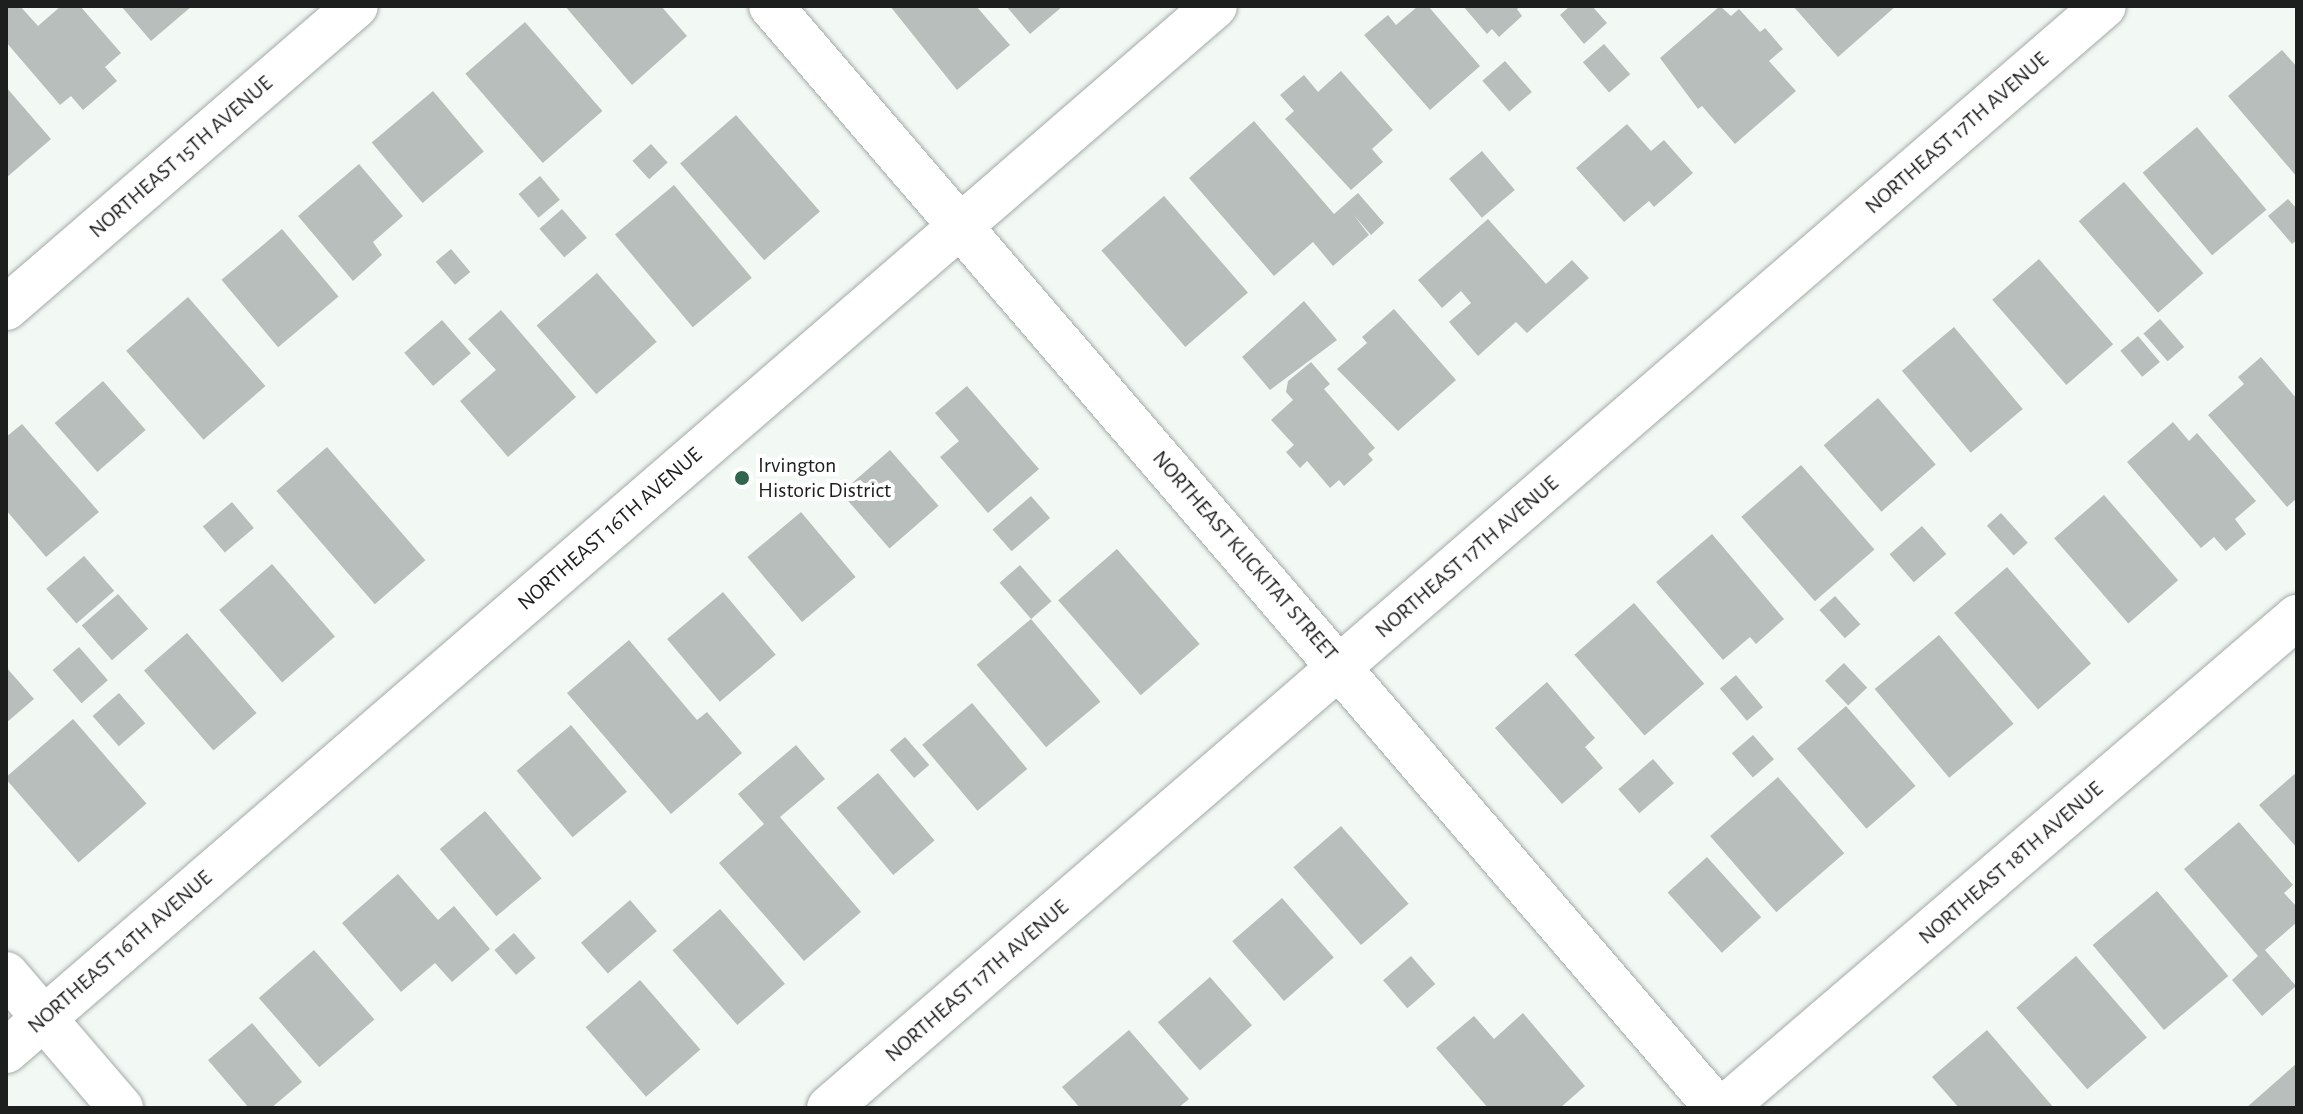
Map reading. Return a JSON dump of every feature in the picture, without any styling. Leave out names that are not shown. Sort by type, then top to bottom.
[{"type":"street","name":"NORTHEAST 15TH AVENUE","points":[[6,308],[356,6]]},
{"type":"street","name":"NORTHEAST KLICKITAT STREET","points":[[771,6],[1341,666],[1717,1108]]},
{"type":"street","name":"NORTHEAST 16TH AVENUE","points":[[6,1051],[1215,6]]},
{"type":"street","name":"NORTHEAST 17TH AVENUE","points":[[829,1108],[2104,6]]},
{"type":"street","name":"NORTHEAST 18TH AVENUE","points":[[1724,1108],[2297,617]]},
{"type":"street","points":[[6,974],[121,1108]]},
{"type":"building","points":[[6,6],[20,6],[38,26],[61,6],[80,6],[121,53],[105,67],[117,81],[83,110],[71,96],[60,105],[6,42]]},
{"type":"building","points":[[121,6],[192,6],[151,41]]},
{"type":"building","points":[[565,6],[661,6],[687,36],[632,85]]},
{"type":"building","points":[[890,6],[976,6],[1010,45],[957,90]]},
{"type":"building","points":[[1006,6],[1063,6],[1030,34]]},
{"type":"building","points":[[1418,6],[1428,6],[1480,66],[1430,110],[1364,35],[1388,15],[1396,25]]},
{"type":"building","points":[[1463,6],[1521,6],[1517,9],[1522,16],[1499,37],[1492,29],[1487,34]]},
{"type":"building","points":[[1570,6],[1592,6],[1607,23],[1584,44],[1560,15]]},
{"type":"building","points":[[1720,6],[1731,16],[1739,9],[1760,32],[1765,28],[1783,49],[1769,61],[1796,91],[1735,144],[1702,106],[1698,109],[1660,58]]},
{"type":"building","points":[[1793,6],[1896,6],[1838,57]]},
{"type":"building","points":[[525,22],[602,111],[543,163],[465,74]]},
{"type":"building","points":[[1604,44],[1630,74],[1609,93],[1583,62]]},
{"type":"building","points":[[2282,50],[2297,67],[2297,177],[2228,96]]},
{"type":"building","points":[[1505,61],[1532,92],[1509,112],[1482,81]]},
{"type":"building","points":[[1341,71],[1393,130],[1372,149],[1383,162],[1351,190],[1285,119],[1294,111],[1280,95],[1304,75],[1318,92]]},
{"type":"building","points":[[6,87],[51,139],[6,178]]},
{"type":"building","points":[[433,91],[484,152],[422,203],[372,142]]},
{"type":"building","points":[[736,115],[820,212],[764,260],[680,164]]},
{"type":"building","points":[[1254,121],[1334,214],[1358,193],[1384,223],[1371,235],[1353,214],[1369,235],[1333,266],[1313,242],[1274,276],[1189,178]]},
{"type":"building","points":[[1627,124],[1651,151],[1664,140],[1693,173],[1654,207],[1649,201],[1624,222],[1576,168]]},
{"type":"building","points":[[2197,127],[2266,210],[2212,255],[2143,173]]},
{"type":"building","points":[[651,144],[668,163],[649,179],[632,161]]},
{"type":"building","points":[[1482,151],[1515,190],[1482,218],[1449,179]]},
{"type":"building","points":[[359,164],[403,216],[373,242],[382,255],[353,281],[298,216]]},
{"type":"building","points":[[540,176],[560,200],[538,218],[519,194]]},
{"type":"building","points":[[2124,182],[2203,273],[2158,313],[2079,221]]},
{"type":"building","points":[[674,185],[752,278],[693,327],[615,234]]},
{"type":"building","points":[[1164,196],[1248,293],[1185,347],[1101,250]]},
{"type":"building","points":[[2288,199],[2297,209],[2297,240],[2292,244],[2268,216]]},
{"type":"building","points":[[562,209],[587,238],[564,257],[539,229]]},
{"type":"building","points":[[1488,219],[1546,284],[1572,260],[1589,278],[1527,333],[1516,322],[1478,356],[1449,322],[1471,303],[1461,291],[1442,308],[1418,280]]},
{"type":"building","points":[[282,229],[339,296],[278,347],[221,280]]},
{"type":"building","points":[[451,249],[470,272],[455,285],[436,262]]},
{"type":"building","points":[[2039,259],[2113,344],[2066,385],[1992,300]]},
{"type":"building","points":[[597,273],[657,342],[596,394],[537,325]]},
{"type":"building","points":[[188,297],[265,386],[204,440],[126,351]]},
{"type":"building","points":[[1304,301],[1337,340],[1270,390],[1242,357]]},
{"type":"building","points":[[1394,309],[1456,380],[1398,431],[1337,369],[1367,343],[1362,337]]},
{"type":"building","points":[[501,310],[576,397],[508,457],[460,401],[496,370],[468,339]]},
{"type":"building","points":[[2160,319],[2184,347],[2168,361],[2143,333]]},
{"type":"building","points":[[442,320],[471,353],[433,386],[404,353]]},
{"type":"building","points":[[1954,327],[2023,409],[1971,453],[1902,371]]},
{"type":"building","points":[[2138,336],[2160,362],[2142,377],[2120,351]]},
{"type":"building","points":[[2261,357],[2297,399],[2297,498],[2287,507],[2208,415],[2244,384],[2238,377]]},
{"type":"building","points":[[1311,362],[1330,384],[1324,389],[1375,448],[1368,454],[1373,460],[1344,486],[1339,480],[1330,488],[1307,461],[1300,468],[1286,452],[1294,445],[1271,420],[1293,400],[1286,392],[1288,381]]},
{"type":"building","points":[[103,381],[146,430],[97,472],[55,423]]},
{"type":"building","points":[[967,386],[1039,469],[988,513],[940,457],[959,441],[935,413]]},
{"type":"building","points":[[1878,398],[1936,464],[1881,512],[1824,445]]},
{"type":"building","points":[[2173,422],[2189,441],[2197,433],[2256,501],[2235,519],[2246,534],[2226,551],[2214,537],[2201,548],[2127,462]]},
{"type":"building","points":[[22,424],[99,512],[46,557],[6,510],[6,437]]},
{"type":"building","points":[[327,447],[425,560],[375,604],[276,491]]},
{"type":"building","points":[[890,450],[939,506],[889,548],[841,493]]},
{"type":"building","points":[[1801,465],[1874,550],[1815,601],[1741,517]]},
{"type":"building","points":[[2104,495],[2178,580],[2128,624],[2054,538]]},
{"type":"building","points":[[1031,496],[1050,518],[1012,551],[993,529]]},
{"type":"building","points":[[232,502],[254,528],[225,552],[203,526]]},
{"type":"building","points":[[801,512],[856,577],[802,622],[747,557]]},
{"type":"building","points":[[2001,513],[2028,543],[2014,555],[1987,526]]},
{"type":"building","points":[[1922,526],[1946,554],[1914,582],[1890,554]]},
{"type":"building","points":[[1712,534],[1784,619],[1756,644],[1750,637],[1723,660],[1656,582]]},
{"type":"building","points":[[1117,549],[1200,644],[1141,695],[1058,600]]},
{"type":"building","points":[[84,556],[114,591],[76,624],[46,589]]},
{"type":"building","points":[[272,564],[335,636],[282,682],[219,610]]},
{"type":"building","points":[[1020,565],[1051,601],[1031,619],[1000,583]]},
{"type":"building","points":[[2007,567],[2091,664],[2038,710],[1954,613]]},
{"type":"building","points":[[723,592],[776,655],[720,702],[667,639]]},
{"type":"building","points":[[118,594],[148,629],[112,660],[82,625]]},
{"type":"building","points":[[1835,596],[1860,624],[1845,638],[1819,610]]},
{"type":"building","points":[[1634,603],[1704,684],[1645,736],[1574,655]]},
{"type":"building","points":[[1031,619],[1100,702],[1046,747],[977,665]]},
{"type":"building","points":[[187,633],[257,713],[214,750],[144,670]]},
{"type":"building","points":[[1939,635],[2014,724],[1949,778],[1875,689]]},
{"type":"building","points":[[629,640],[697,720],[707,712],[742,753],[671,814],[567,693]]},
{"type":"building","points":[[79,647],[108,680],[81,703],[53,670]]},
{"type":"building","points":[[1844,663],[1867,688],[1848,706],[1825,681]]},
{"type":"building","points":[[6,667],[34,699],[6,723]]},
{"type":"building","points":[[1736,675],[1763,707],[1747,721],[1720,688]]},
{"type":"building","points":[[1547,682],[1595,738],[1585,747],[1603,768],[1562,804],[1495,728]]},
{"type":"building","points":[[119,693],[145,723],[119,746],[93,716]]},
{"type":"building","points":[[972,703],[1027,769],[977,811],[922,745]]},
{"type":"building","points":[[1846,706],[1916,786],[1866,829],[1797,749]]},
{"type":"building","points":[[73,719],[146,804],[79,863],[6,779]]},
{"type":"building","points":[[571,725],[627,792],[573,837],[517,771]]},
{"type":"building","points":[[1753,735],[1774,759],[1753,778],[1732,753]]},
{"type":"building","points":[[905,737],[929,765],[914,778],[890,750]]},
{"type":"building","points":[[796,745],[825,779],[780,817],[861,912],[804,961],[719,863],[764,824],[738,794]]},
{"type":"building","points":[[1653,759],[1674,783],[1639,813],[1618,789]]},
{"type":"building","points":[[2297,772],[2297,848],[2259,805]]},
{"type":"building","points":[[878,773],[935,840],[893,875],[837,808]]},
{"type":"building","points":[[1778,777],[1844,853],[1776,912],[1710,836]]},
{"type":"building","points":[[485,811],[542,878],[496,916],[440,849]]},
{"type":"building","points":[[2239,822],[2293,885],[2284,893],[2297,907],[2297,922],[2265,950],[2296,986],[2262,1016],[2232,980],[2258,956],[2184,869]]},
{"type":"building","points":[[1341,826],[1409,904],[1361,945],[1293,867]]},
{"type":"building","points":[[1707,857],[1761,917],[1722,953],[1668,892]]},
{"type":"building","points":[[398,874],[438,920],[454,906],[490,949],[452,982],[435,963],[401,992],[342,923]]},
{"type":"building","points":[[2157,891],[2228,976],[2164,1030],[2093,945]]},
{"type":"building","points":[[1282,898],[1334,958],[1284,1001],[1232,941]]},
{"type":"building","points":[[630,900],[657,931],[608,974],[581,943]]},
{"type":"building","points":[[720,909],[785,984],[737,1025],[672,950]]},
{"type":"building","points":[[514,933],[536,958],[516,975],[494,950]]},
{"type":"building","points":[[314,950],[374,1019],[319,1067],[259,998]]},
{"type":"building","points":[[1411,956],[1435,984],[1407,1008],[1383,980]]},
{"type":"building","points":[[2076,956],[2147,1038],[2087,1089],[2016,1008]]},
{"type":"building","points":[[1210,977],[1252,1025],[1200,1071],[1158,1022]]},
{"type":"building","points":[[640,980],[700,1049],[646,1097],[586,1027]]},
{"type":"building","points":[[1523,1013],[1585,1086],[1560,1108],[1488,1108],[1436,1048],[1474,1016],[1494,1039]]},
{"type":"building","points":[[252,1023],[302,1082],[271,1108],[249,1108],[208,1060]]},
{"type":"building","points":[[1129,1030],[1189,1099],[1178,1108],[1080,1108],[1062,1087]]},
{"type":"building","points":[[1987,1030],[2054,1108],[1959,1108],[1932,1077]]},
{"type":"building","points":[[2297,1063],[2297,1108],[2246,1108]]},
{"type":"place","name":"Irvington Historic District","points":[[742,478]]}]
